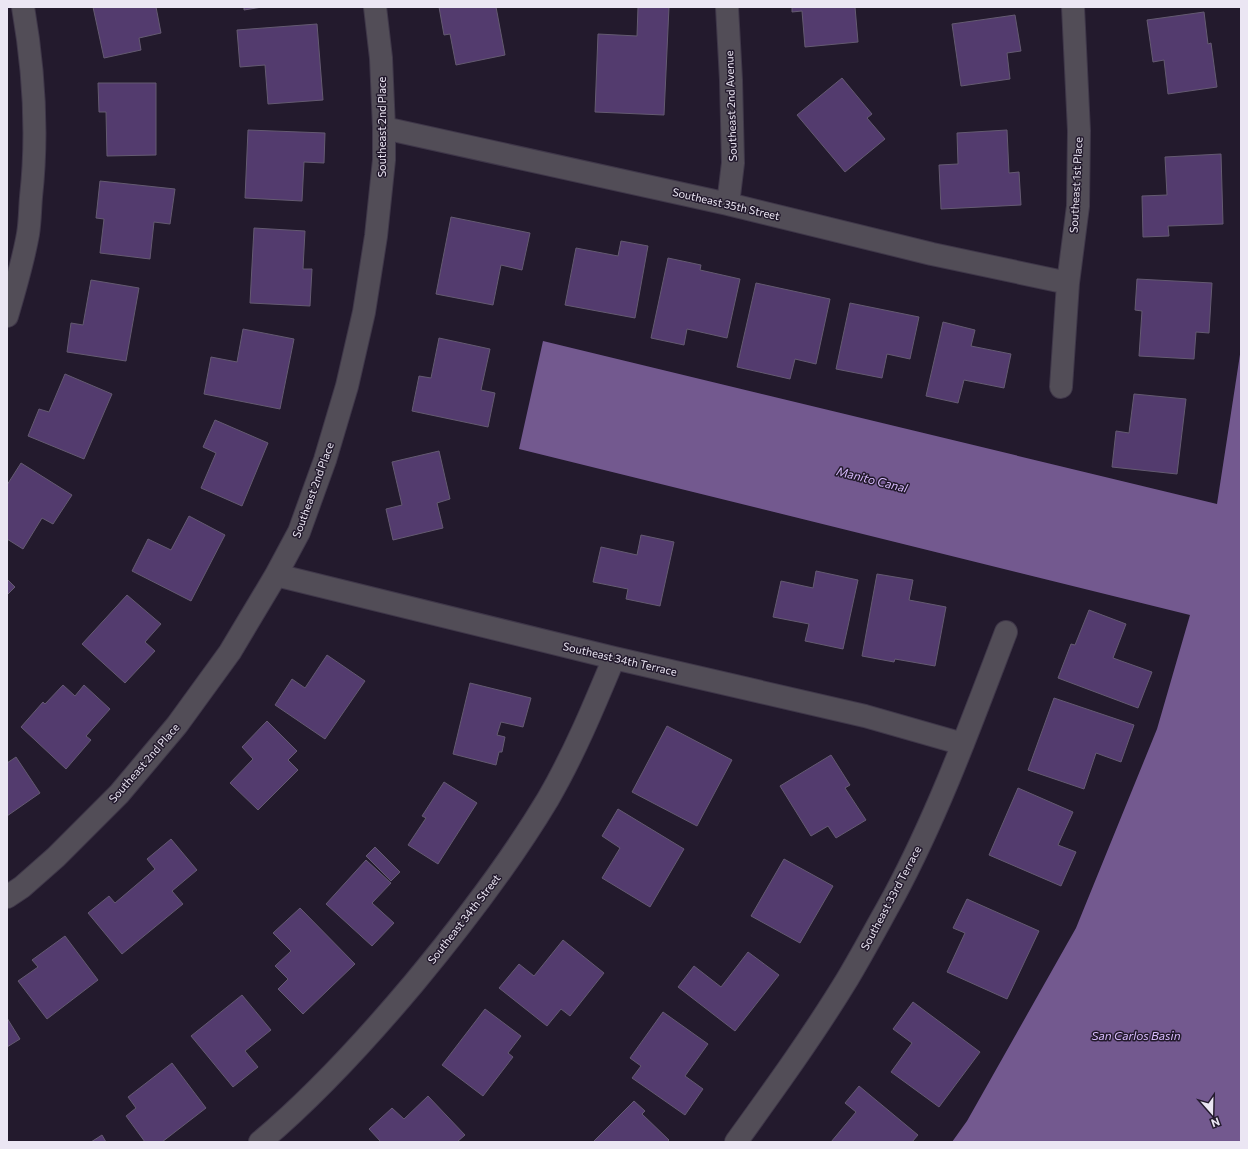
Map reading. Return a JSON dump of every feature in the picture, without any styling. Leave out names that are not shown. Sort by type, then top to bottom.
[{"type":"street","points":[[7,316],[21,266],[28,232],[34,167],[34,103],[28,39],[23,7]]},
{"type":"street","name":"Southeast 2nd Place","points":[[7,897],[22,887],[56,857],[119,794],[177,725],[230,652],[276,575],[299,532],[325,460],[347,386],[364,312],[376,236],[384,160],[384,128],[381,58],[375,7]]},
{"type":"street","name":"Southeast 2nd Avenue","points":[[727,7],[733,163],[728,204]]},
{"type":"street","name":"Southeast 1st Place","points":[[1061,387],[1068,284],[1078,206],[1079,131],[1073,7]]},
{"type":"street","name":"Southeast 35th Street","points":[[384,128],[728,204],[932,254],[1068,284]]},
{"type":"street","name":"Southeast 34th Terrace","points":[[276,575],[614,658],[865,716],[963,744]]},
{"type":"street","name":"Southeast 33rd Terrace","points":[[736,1142],[778,1084],[848,978],[895,895],[934,813],[963,744],[1006,632]]},
{"type":"street","name":"Southeast 34th Street","points":[[260,1142],[321,1085],[382,1021],[458,930],[493,883],[522,841],[573,752],[595,706],[614,658]]},
{"type":"water","points":[[543,341],[1217,504],[1241,348],[1241,1142],[952,1142],[967,1121],[1076,928],[1157,729],[1190,615],[519,449]]},
{"type":"building","points":[[93,7],[156,7],[161,33],[139,38],[141,50],[104,58]]},
{"type":"building","points":[[244,7],[262,7],[244,10]]},
{"type":"building","points":[[439,7],[496,7],[505,55],[456,65],[450,34],[444,35]]},
{"type":"building","points":[[638,7],[669,7],[664,115],[595,112],[598,34],[637,36]]},
{"type":"building","points":[[792,7],[855,7],[858,42],[805,47],[802,11],[792,12]]},
{"type":"building","points":[[1204,12],[1208,44],[1211,43],[1217,87],[1168,94],[1164,60],[1153,62],[1147,20]]},
{"type":"building","points":[[1015,15],[1021,51],[1007,53],[1010,79],[961,86],[952,24]]},
{"type":"building","points":[[317,24],[323,100],[268,104],[265,65],[240,67],[237,30]]},
{"type":"building","points":[[842,78],[872,114],[867,118],[885,139],[845,172],[797,115]]},
{"type":"building","points":[[98,83],[156,83],[156,155],[107,156],[106,112],[99,112]]},
{"type":"building","points":[[248,130],[325,133],[324,163],[304,162],[302,201],[245,198]]},
{"type":"building","points":[[1007,130],[1009,173],[1019,172],[1021,205],[941,209],[939,165],[958,164],[957,133]]},
{"type":"building","points":[[1221,154],[1223,224],[1168,226],[1169,236],[1143,237],[1142,196],[1167,195],[1165,157]]},
{"type":"building","points":[[100,181],[175,189],[170,224],[154,222],[150,259],[100,253],[104,219],[96,218]]},
{"type":"building","points":[[451,217],[530,233],[522,270],[501,265],[493,305],[436,294]]},
{"type":"building","points":[[254,228],[305,231],[303,269],[312,269],[310,306],[250,303]]},
{"type":"building","points":[[621,241],[648,246],[635,318],[565,305],[576,248],[618,256]]},
{"type":"building","points":[[668,258],[701,265],[700,270],[740,279],[727,338],[687,329],[684,345],[651,338]]},
{"type":"building","points":[[1137,279],[1212,283],[1209,333],[1196,332],[1194,359],[1139,356],[1142,311],[1135,310]]},
{"type":"building","points":[[91,280],[139,288],[126,361],[67,352],[71,323],[83,325]]},
{"type":"building","points":[[756,283],[830,299],[816,364],[795,359],[790,379],[737,367]]},
{"type":"building","points":[[850,303],[919,317],[910,359],[887,354],[882,378],[836,369]]},
{"type":"building","points":[[943,322],[975,330],[971,346],[1011,354],[1004,388],[964,380],[958,403],[926,396]]},
{"type":"building","points":[[243,329],[294,339],[280,409],[204,394],[211,357],[237,362]]},
{"type":"building","points":[[439,338],[490,349],[481,390],[495,393],[488,427],[412,411],[419,376],[431,378]]},
{"type":"building","points":[[65,374],[112,394],[84,459],[28,436],[39,409],[49,412]]},
{"type":"building","points":[[1134,394],[1186,399],[1177,474],[1112,467],[1116,431],[1129,433]]},
{"type":"building","points":[[215,420],[268,443],[242,506],[201,488],[216,453],[203,447]]},
{"type":"building","points":[[439,451],[450,499],[437,503],[443,528],[393,540],[386,509],[402,505],[392,462]]},
{"type":"building","points":[[21,463],[72,495],[53,524],[42,518],[23,549],[7,539],[7,485]]},
{"type":"building","points":[[189,516],[225,535],[191,601],[132,571],[148,539],[171,550]]},
{"type":"building","points":[[641,535],[674,542],[660,606],[626,599],[628,589],[593,582],[601,547],[637,555]]},
{"type":"building","points":[[816,571],[858,580],[843,649],[805,641],[809,624],[773,617],[781,581],[813,588]]},
{"type":"building","points":[[877,574],[913,580],[909,600],[946,607],[935,666],[895,659],[894,662],[862,656]]},
{"type":"building","points":[[7,579],[15,587],[7,595]]},
{"type":"building","points":[[127,595],[161,624],[145,642],[155,651],[125,683],[82,644]]},
{"type":"building","points":[[1089,610],[1126,624],[1113,658],[1152,672],[1138,708],[1058,678],[1071,644],[1075,645]]},
{"type":"building","points":[[327,655],[365,681],[325,739],[275,705],[292,679],[305,688]]},
{"type":"building","points":[[470,683],[531,698],[523,727],[501,722],[497,735],[505,737],[502,752],[499,752],[496,765],[453,754]]},
{"type":"building","points":[[63,685],[75,696],[84,685],[110,709],[86,736],[91,740],[66,769],[21,727],[43,702],[45,704]]},
{"type":"building","points":[[1054,698],[1134,725],[1121,762],[1096,753],[1084,789],[1028,770]]},
{"type":"building","points":[[267,721],[297,751],[288,760],[298,770],[258,810],[230,783],[253,759],[242,747]]},
{"type":"building","points":[[667,726],[732,760],[697,826],[632,792]]},
{"type":"building","points":[[831,755],[850,785],[845,788],[866,820],[836,838],[828,826],[811,836],[780,786]]},
{"type":"building","points":[[16,757],[40,793],[7,816],[7,763]]},
{"type":"building","points":[[444,782],[477,803],[438,864],[408,845],[426,818],[422,816]]},
{"type":"building","points":[[1018,788],[1073,812],[1058,845],[1076,852],[1061,886],[989,855]]},
{"type":"building","points":[[618,809],[684,849],[650,907],[602,878],[620,848],[602,836]]},
{"type":"building","points":[[171,839],[197,870],[172,891],[183,904],[122,954],[88,913],[109,896],[115,903],[155,869],[147,859]]},
{"type":"building","points":[[375,847],[400,872],[391,881],[366,856]]},
{"type":"building","points":[[784,859],[833,886],[800,943],[751,916]]},
{"type":"building","points":[[366,860],[391,883],[372,903],[394,923],[372,946],[326,904]]},
{"type":"building","points":[[967,899],[1039,931],[1007,999],[947,972],[965,933],[953,928]]},
{"type":"building","points":[[300,908],[355,964],[303,1014],[278,989],[288,979],[275,966],[291,951],[273,933]]},
{"type":"building","points":[[65,936],[98,980],[47,1019],[18,981],[38,967],[32,960]]},
{"type":"building","points":[[563,940],[604,973],[570,1016],[561,1009],[547,1026],[499,988],[519,964],[534,976]]},
{"type":"building","points":[[748,952],[779,975],[735,1031],[678,987],[694,966],[721,987]]},
{"type":"building","points":[[242,995],[271,1030],[245,1051],[258,1067],[233,1087],[191,1036]]},
{"type":"building","points":[[913,1002],[980,1052],[939,1107],[891,1072],[912,1043],[893,1029]]},
{"type":"building","points":[[485,1009],[521,1036],[508,1053],[513,1057],[483,1096],[442,1065]]},
{"type":"building","points":[[663,1012],[708,1044],[685,1076],[703,1089],[685,1115],[632,1078],[641,1066],[630,1058]]},
{"type":"building","points":[[7,1018],[20,1039],[7,1047]]},
{"type":"building","points":[[172,1063],[206,1108],[162,1142],[145,1142],[126,1116],[136,1108],[128,1097]]},
{"type":"building","points":[[859,1086],[918,1135],[912,1142],[831,1142],[856,1112],[845,1103]]},
{"type":"building","points":[[428,1096],[465,1135],[457,1142],[381,1142],[369,1129],[392,1108],[404,1119]]},
{"type":"building","points":[[634,1101],[645,1111],[642,1114],[669,1140],[667,1142],[593,1142]]},
{"type":"building","points":[[102,1135],[106,1142],[91,1142]]},
{"type":"water label","name":"Manito Canal","points":[[872,480]]},
{"type":"water label","name":"San Carlos Basin","points":[[1136,1036]]}]
